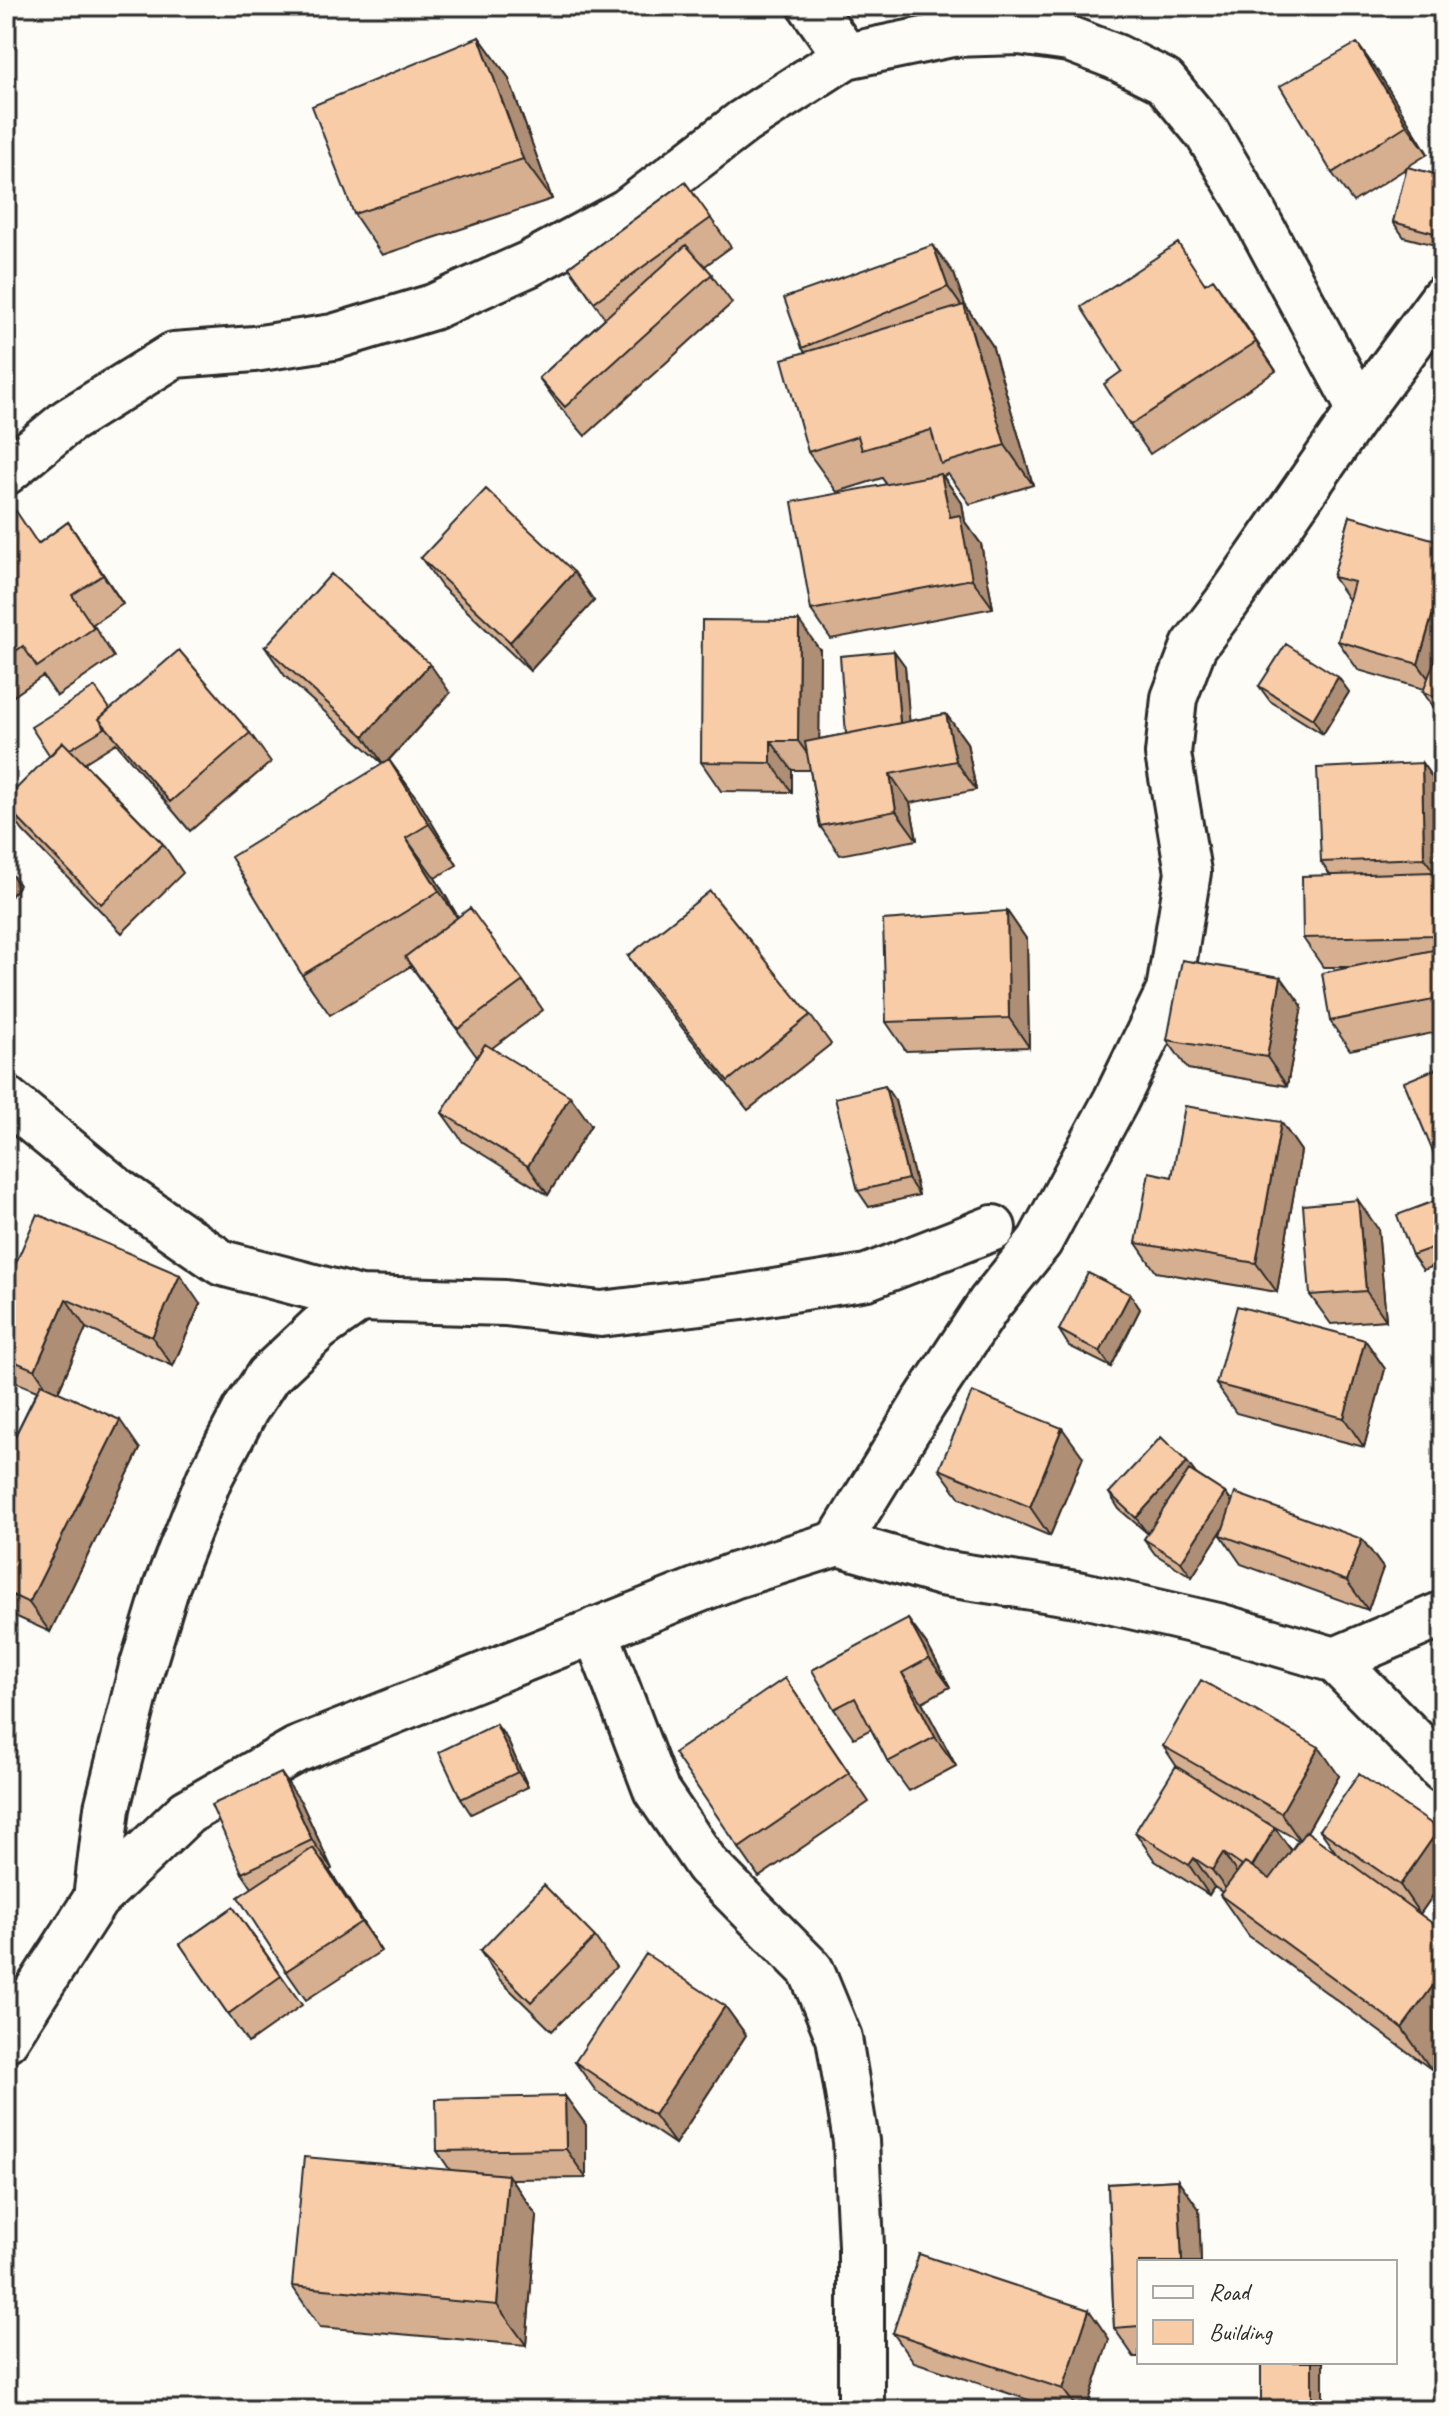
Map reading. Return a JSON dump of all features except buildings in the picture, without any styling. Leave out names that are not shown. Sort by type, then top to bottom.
[{"type":"street","points":[[811,6],[846,56]]},
{"type":"street","points":[[6,472],[68,421],[174,355],[254,349],[333,337],[433,307],[529,264],[627,211],[743,122],[846,56],[952,34],[1019,32],[1069,39],[1116,57],[1164,81],[1207,133],[1360,410]]},
{"type":"street","points":[[838,1543],[990,1303],[1040,1241],[1116,1100],[1169,991],[1188,872],[1168,754],[1174,698],[1194,646],[1443,298]]},
{"type":"street","points":[[6,1099],[118,1191],[222,1263],[360,1299],[505,1303],[601,1314],[742,1297],[867,1277],[993,1228]]},
{"type":"street","points":[[96,1899],[107,1808],[141,1671],[167,1585],[209,1479],[246,1409],[268,1376],[319,1328],[360,1299]]},
{"type":"street","points":[[6,2039],[96,1899],[187,1812],[296,1750],[733,1576],[838,1543],[941,1573],[1083,1595],[1218,1626],[1335,1660],[1443,1770]]},
{"type":"street","points":[[1335,1660],[1443,1614]]},
{"type":"street","points":[[595,1630],[656,1790],[707,1865],[811,1970],[839,2038],[856,2141],[861,2246],[861,2410]]}]
